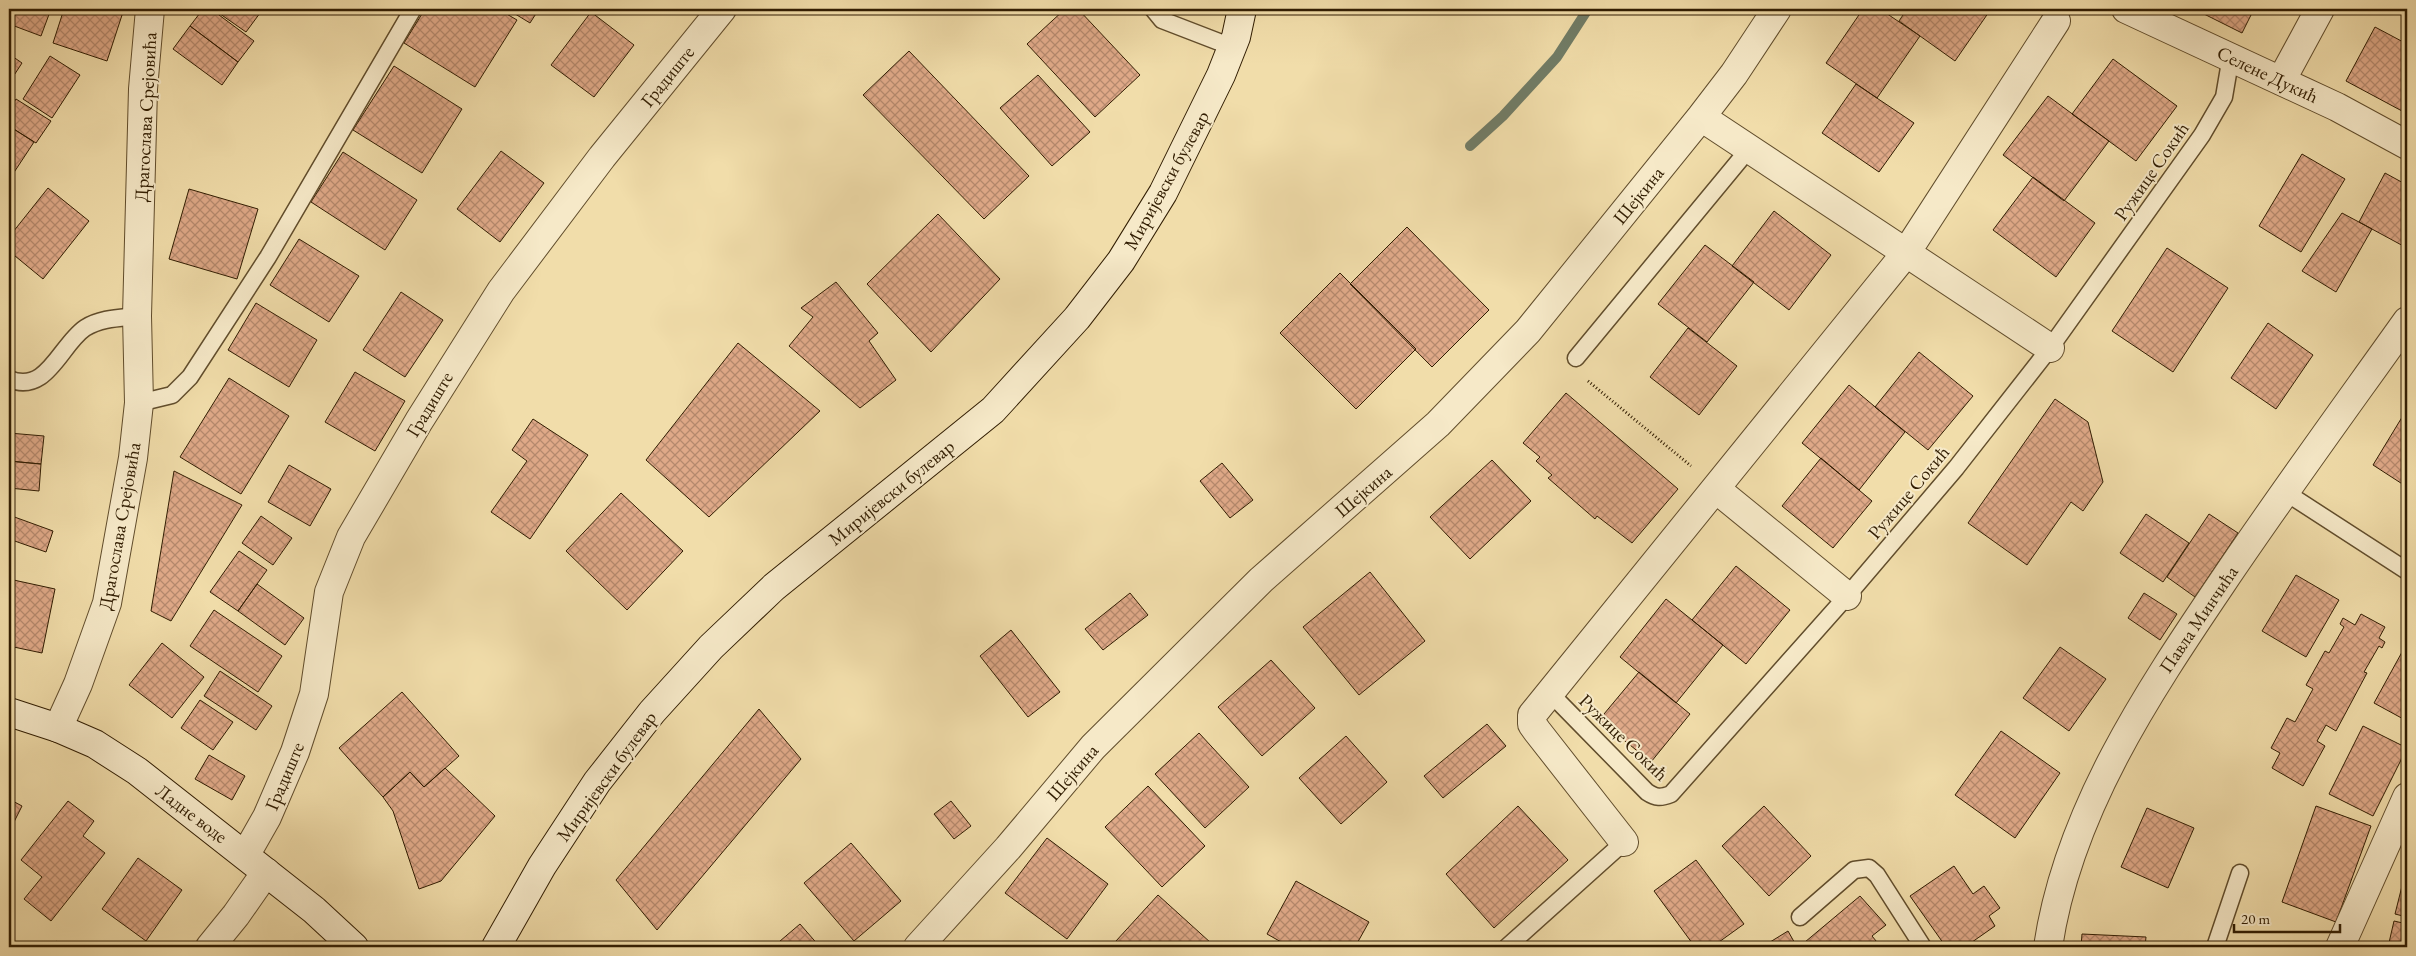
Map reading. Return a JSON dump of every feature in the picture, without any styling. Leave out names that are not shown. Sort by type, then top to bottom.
[{"type":"street","name":"Драгослава Срејовића","points":[[58,728],[78,684],[107,604],[133,458],[139,403],[138,316],[143,89],[150,9]]},
{"type":"street","name":"Градиште","points":[[246,854],[267,817],[296,752],[314,694],[329,592],[351,537],[418,421],[501,291],[602,157],[722,9]]},
{"type":"street","name":"Миријевски булевар","points":[[496,947],[542,866],[597,782],[652,712],[711,647],[774,587],[993,410],[1077,318],[1121,261],[1148,221],[1183,155],[1232,47],[1242,9]]},
{"type":"street","name":"Шејкина","points":[[918,947],[1008,848],[1093,747],[1261,580],[1438,424],[1492,371],[1528,331],[1701,118],[1734,74],[1777,9]]},
{"type":"street","name":"Селене Дукић","points":[[2126,9],[2231,56],[2337,107],[2407,145]]},
{"type":"street","points":[[2282,81],[2320,9]]},
{"type":"street","points":[[1624,842],[1532,724],[1532,715],[1906,253],[2056,21]]},
{"type":"street","points":[[1701,118],[2050,348]]},
{"type":"street","name":"Павла Минчића","points":[[2048,947],[2052,920],[2064,871],[2090,806],[2116,754],[2183,641],[2285,492],[2407,321]]},
{"type":"street","points":[[1716,489],[1847,596]]},
{"type":"street","name":"Ладне воде","points":[[9,712],[58,728],[95,744],[137,771],[246,854],[314,910],[354,947]]},
{"type":"street","points":[[2340,947],[2407,797]]},
{"type":"street","points":[[210,947],[236,915],[266,872]]},
{"type":"lane","points":[[139,403],[172,395],[190,377],[272,249],[414,9]]},
{"type":"lane","points":[[1153,9],[1162,20],[1232,47]]},
{"type":"lane","name":"Ружице Сокић","points":[[1550,693],[1647,792],[1654,797],[1662,798],[1671,794],[1847,596],[1956,468],[2050,348],[2202,134],[2224,97],[2231,56]]},
{"type":"lane","points":[[1576,358],[1748,150]]},
{"type":"lane","points":[[9,379],[22,383],[44,375],[79,334],[96,322],[138,316]]},
{"type":"lane","points":[[2285,492],[2407,571]]},
{"type":"lane","points":[[1506,947],[1624,842]]},
{"type":"lane","points":[[1800,917],[1854,870],[1862,867],[1869,868],[1877,875],[1923,947]]},
{"type":"lane","points":[[2215,947],[2240,873]]},
{"type":"path","points":[[1581,376],[1683,459]]},
{"type":"building","points":[[9,9],[51,9],[41,36],[9,24]]},
{"type":"building","points":[[64,9],[124,9],[107,61],[53,43]]},
{"type":"building","points":[[203,9],[211,9],[254,41],[238,62],[190,26]]},
{"type":"building","points":[[213,9],[263,9],[246,32]]},
{"type":"building","points":[[425,9],[498,9],[517,20],[475,87],[404,43]]},
{"type":"building","points":[[507,9],[539,9],[530,23]]},
{"type":"building","points":[[1065,9],[1078,9],[1140,75],[1095,117],[1027,44]]},
{"type":"building","points":[[1863,9],[1880,9],[1920,36],[1877,98],[1826,63]]},
{"type":"building","points":[[1907,9],[1991,9],[1955,61],[1899,21]]},
{"type":"building","points":[[2194,9],[2254,9],[2242,33]]},
{"type":"building","points":[[591,12],[634,45],[594,97],[551,65]]},
{"type":"building","points":[[190,26],[238,62],[222,85],[173,49]]},
{"type":"building","points":[[2375,27],[2407,44],[2407,101],[2402,111],[2346,81]]},
{"type":"building","points":[[909,51],[1029,176],[984,219],[863,95]]},
{"type":"building","points":[[9,54],[22,63],[9,83]]},
{"type":"building","points":[[50,56],[80,75],[52,118],[23,99]]},
{"type":"building","points":[[2113,59],[2177,106],[2136,161],[2072,114]]},
{"type":"building","points":[[394,66],[462,109],[422,173],[353,130]]},
{"type":"building","points":[[1038,75],[1090,132],[1052,166],[1000,108]]},
{"type":"building","points":[[1856,84],[1914,123],[1879,172],[1822,133]]},
{"type":"building","points":[[2048,96],[2109,141],[2064,201],[2003,155]]},
{"type":"building","points":[[16,99],[51,121],[36,143],[9,126],[9,110]]},
{"type":"building","points":[[9,126],[34,142],[9,180]]},
{"type":"building","points":[[501,151],[544,183],[500,242],[457,209]]},
{"type":"building","points":[[343,152],[417,200],[385,250],[311,202]]},
{"type":"building","points":[[2302,154],[2345,179],[2301,252],[2259,226]]},
{"type":"building","points":[[2385,173],[2407,185],[2407,248],[2359,222]]},
{"type":"building","points":[[2033,177],[2095,223],[2056,277],[1993,230]]},
{"type":"building","points":[[48,188],[89,221],[43,279],[9,251],[9,237]]},
{"type":"building","points":[[189,189],[258,209],[237,279],[169,259]]},
{"type":"building","points":[[1774,211],[1831,255],[1789,310],[1732,266]]},
{"type":"building","points":[[2342,213],[2372,229],[2336,292],[2302,271]]},
{"type":"building","points":[[938,214],[1000,279],[931,352],[867,284]]},
{"type":"building","points":[[1407,227],[1489,310],[1432,367],[1350,284]]},
{"type":"building","points":[[299,239],[359,276],[329,322],[270,285]]},
{"type":"building","points":[[1705,245],[1754,282],[1707,342],[1658,304]]},
{"type":"building","points":[[2167,248],[2228,288],[2173,372],[2112,331]]},
{"type":"building","points":[[1340,273],[1416,349],[1356,409],[1280,333]]},
{"type":"building","points":[[836,282],[878,333],[869,341],[896,380],[860,408],[789,346],[813,317],[801,308]]},
{"type":"building","points":[[401,292],[443,320],[405,377],[363,350]]},
{"type":"building","points":[[256,303],[317,340],[289,387],[228,350]]},
{"type":"building","points":[[2268,323],[2313,355],[2276,409],[2231,378]]},
{"type":"building","points":[[1688,328],[1737,366],[1699,415],[1650,377]]},
{"type":"building","points":[[738,343],[820,411],[709,517],[646,460]]},
{"type":"building","points":[[1919,352],[1973,396],[1928,450],[1875,407]]},
{"type":"building","points":[[355,372],[405,401],[375,451],[325,422]]},
{"type":"building","points":[[229,378],[289,416],[241,494],[180,457]]},
{"type":"building","points":[[1849,385],[1905,432],[1859,490],[1802,443]]},
{"type":"building","points":[[1566,393],[1678,489],[1632,543],[1597,516],[1595,519],[1548,478],[1552,475],[1536,461],[1540,457],[1523,443]]},
{"type":"building","points":[[2055,399],[2088,422],[2103,482],[2083,511],[2071,502],[2027,565],[1968,523]]},
{"type":"building","points":[[2407,409],[2407,487],[2373,465]]},
{"type":"building","points":[[533,419],[588,455],[530,539],[491,512],[527,461],[512,450]]},
{"type":"building","points":[[9,433],[44,436],[41,464],[9,461]]},
{"type":"building","points":[[1821,458],[1872,501],[1833,548],[1782,506]]},
{"type":"building","points":[[1492,460],[1531,501],[1470,559],[1430,517]]},
{"type":"building","points":[[9,461],[41,464],[39,491],[9,488]]},
{"type":"building","points":[[1222,463],[1253,500],[1230,518],[1200,481]]},
{"type":"building","points":[[289,465],[331,489],[310,526],[268,502]]},
{"type":"building","points":[[174,471],[242,505],[171,621],[151,611]]},
{"type":"building","points":[[621,493],[683,551],[627,610],[566,551]]},
{"type":"building","points":[[2146,514],[2189,543],[2163,582],[2120,553]]},
{"type":"building","points":[[2209,514],[2238,533],[2195,597],[2167,577]]},
{"type":"building","points":[[9,515],[53,531],[46,552],[9,539]]},
{"type":"building","points":[[261,516],[292,538],[273,565],[242,543]]},
{"type":"building","points":[[239,551],[267,570],[238,611],[210,592]]},
{"type":"building","points":[[1736,566],[1790,610],[1746,664],[1692,620]]},
{"type":"building","points":[[1370,572],[1425,641],[1359,695],[1303,627]]},
{"type":"building","points":[[2296,575],[2339,600],[2306,657],[2262,631]]},
{"type":"building","points":[[9,579],[55,589],[42,653],[9,646]]},
{"type":"building","points":[[257,584],[304,618],[285,645],[238,611]]},
{"type":"building","points":[[1130,593],[1148,615],[1103,650],[1085,629]]},
{"type":"building","points":[[2144,593],[2177,614],[2160,640],[2128,618]]},
{"type":"building","points":[[1666,599],[1723,645],[1676,703],[1620,657]]},
{"type":"building","points":[[214,610],[282,656],[258,692],[190,646]]},
{"type":"building","points":[[2361,614],[2385,627],[2379,638],[2385,642],[2382,648],[2379,646],[2364,672],[2367,673],[2336,731],[2326,725],[2317,741],[2325,746],[2303,786],[2272,768],[2280,753],[2271,748],[2287,718],[2295,722],[2313,689],[2306,685],[2325,651],[2329,653],[2344,627],[2340,624],[2343,618],[2355,625]]},
{"type":"building","points":[[1011,630],[1060,692],[1028,717],[980,656]]},
{"type":"building","points":[[162,643],[204,677],[172,718],[129,685]]},
{"type":"building","points":[[2407,643],[2407,721],[2374,703]]},
{"type":"building","points":[[2060,647],[2106,679],[2069,731],[2023,698]]},
{"type":"building","points":[[1271,660],[1315,708],[1262,756],[1218,707]]},
{"type":"building","points":[[220,671],[272,706],[256,730],[204,696]]},
{"type":"building","points":[[1639,672],[1690,714],[1651,762],[1599,720]]},
{"type":"building","points":[[402,692],[459,756],[424,787],[410,772],[383,797],[339,748]]},
{"type":"building","points":[[200,700],[233,722],[213,750],[181,728]]},
{"type":"building","points":[[759,709],[801,759],[657,930],[616,880]]},
{"type":"building","points":[[1487,724],[1506,746],[1443,798],[1424,776]]},
{"type":"building","points":[[2363,726],[2407,748],[2373,816],[2329,794]]},
{"type":"building","points":[[2001,731],[2060,773],[2015,838],[1955,795]]},
{"type":"building","points":[[1199,733],[1249,787],[1205,828],[1155,774]]},
{"type":"building","points":[[1346,736],[1387,782],[1341,824],[1299,778]]},
{"type":"building","points":[[209,755],[245,776],[232,800],[195,779]]},
{"type":"building","points":[[445,768],[495,816],[441,881],[419,889],[393,811],[383,797],[410,772],[424,787]]},
{"type":"building","points":[[1148,786],[1205,846],[1162,887],[1105,827]]},
{"type":"building","points":[[9,799],[22,806],[9,832]]},
{"type":"building","points":[[68,801],[94,821],[83,836],[105,853],[51,921],[24,899],[42,877],[21,860]]},
{"type":"building","points":[[951,801],[971,826],[954,839],[934,814]]},
{"type":"building","points":[[1518,806],[1568,860],[1494,928],[1446,874]]},
{"type":"building","points":[[1764,806],[1811,856],[1769,896],[1722,846]]},
{"type":"building","points":[[2316,806],[2371,826],[2336,922],[2282,902]]},
{"type":"building","points":[[2147,808],[2194,828],[2168,888],[2121,867]]},
{"type":"building","points":[[1047,838],[1108,884],[1067,939],[1005,893]]},
{"type":"building","points":[[851,843],[901,901],[854,941],[804,883]]},
{"type":"building","points":[[138,858],[182,890],[146,941],[102,909]]},
{"type":"building","points":[[1696,860],[1744,924],[1712,947],[1695,947],[1654,891]]},
{"type":"building","points":[[1954,866],[1973,894],[1984,886],[2000,908],[1989,916],[1995,926],[1965,947],[1946,947],[1910,896]]},
{"type":"building","points":[[2407,866],[2407,917],[2395,914]]},
{"type":"building","points":[[1296,881],[1369,922],[1355,947],[1290,947],[1267,934]]},
{"type":"building","points":[[1158,895],[1211,943],[1207,947],[1123,947],[1116,941]]},
{"type":"building","points":[[1860,896],[1886,925],[1872,936],[1881,947],[1809,947],[1805,942]]},
{"type":"building","points":[[2394,921],[2407,924],[2407,947],[2388,947]]},
{"type":"building","points":[[800,924],[820,947],[773,947]]},
{"type":"building","points":[[1788,931],[1797,947],[1762,947]]},
{"type":"building","points":[[2082,934],[2146,937],[2145,947],[2081,947]]},
{"type":"building","points":[[56,941],[64,947],[52,947]]},
{"type":"waterway","points":[[1470,146],[1503,116],[1557,57],[1588,9]]}]
